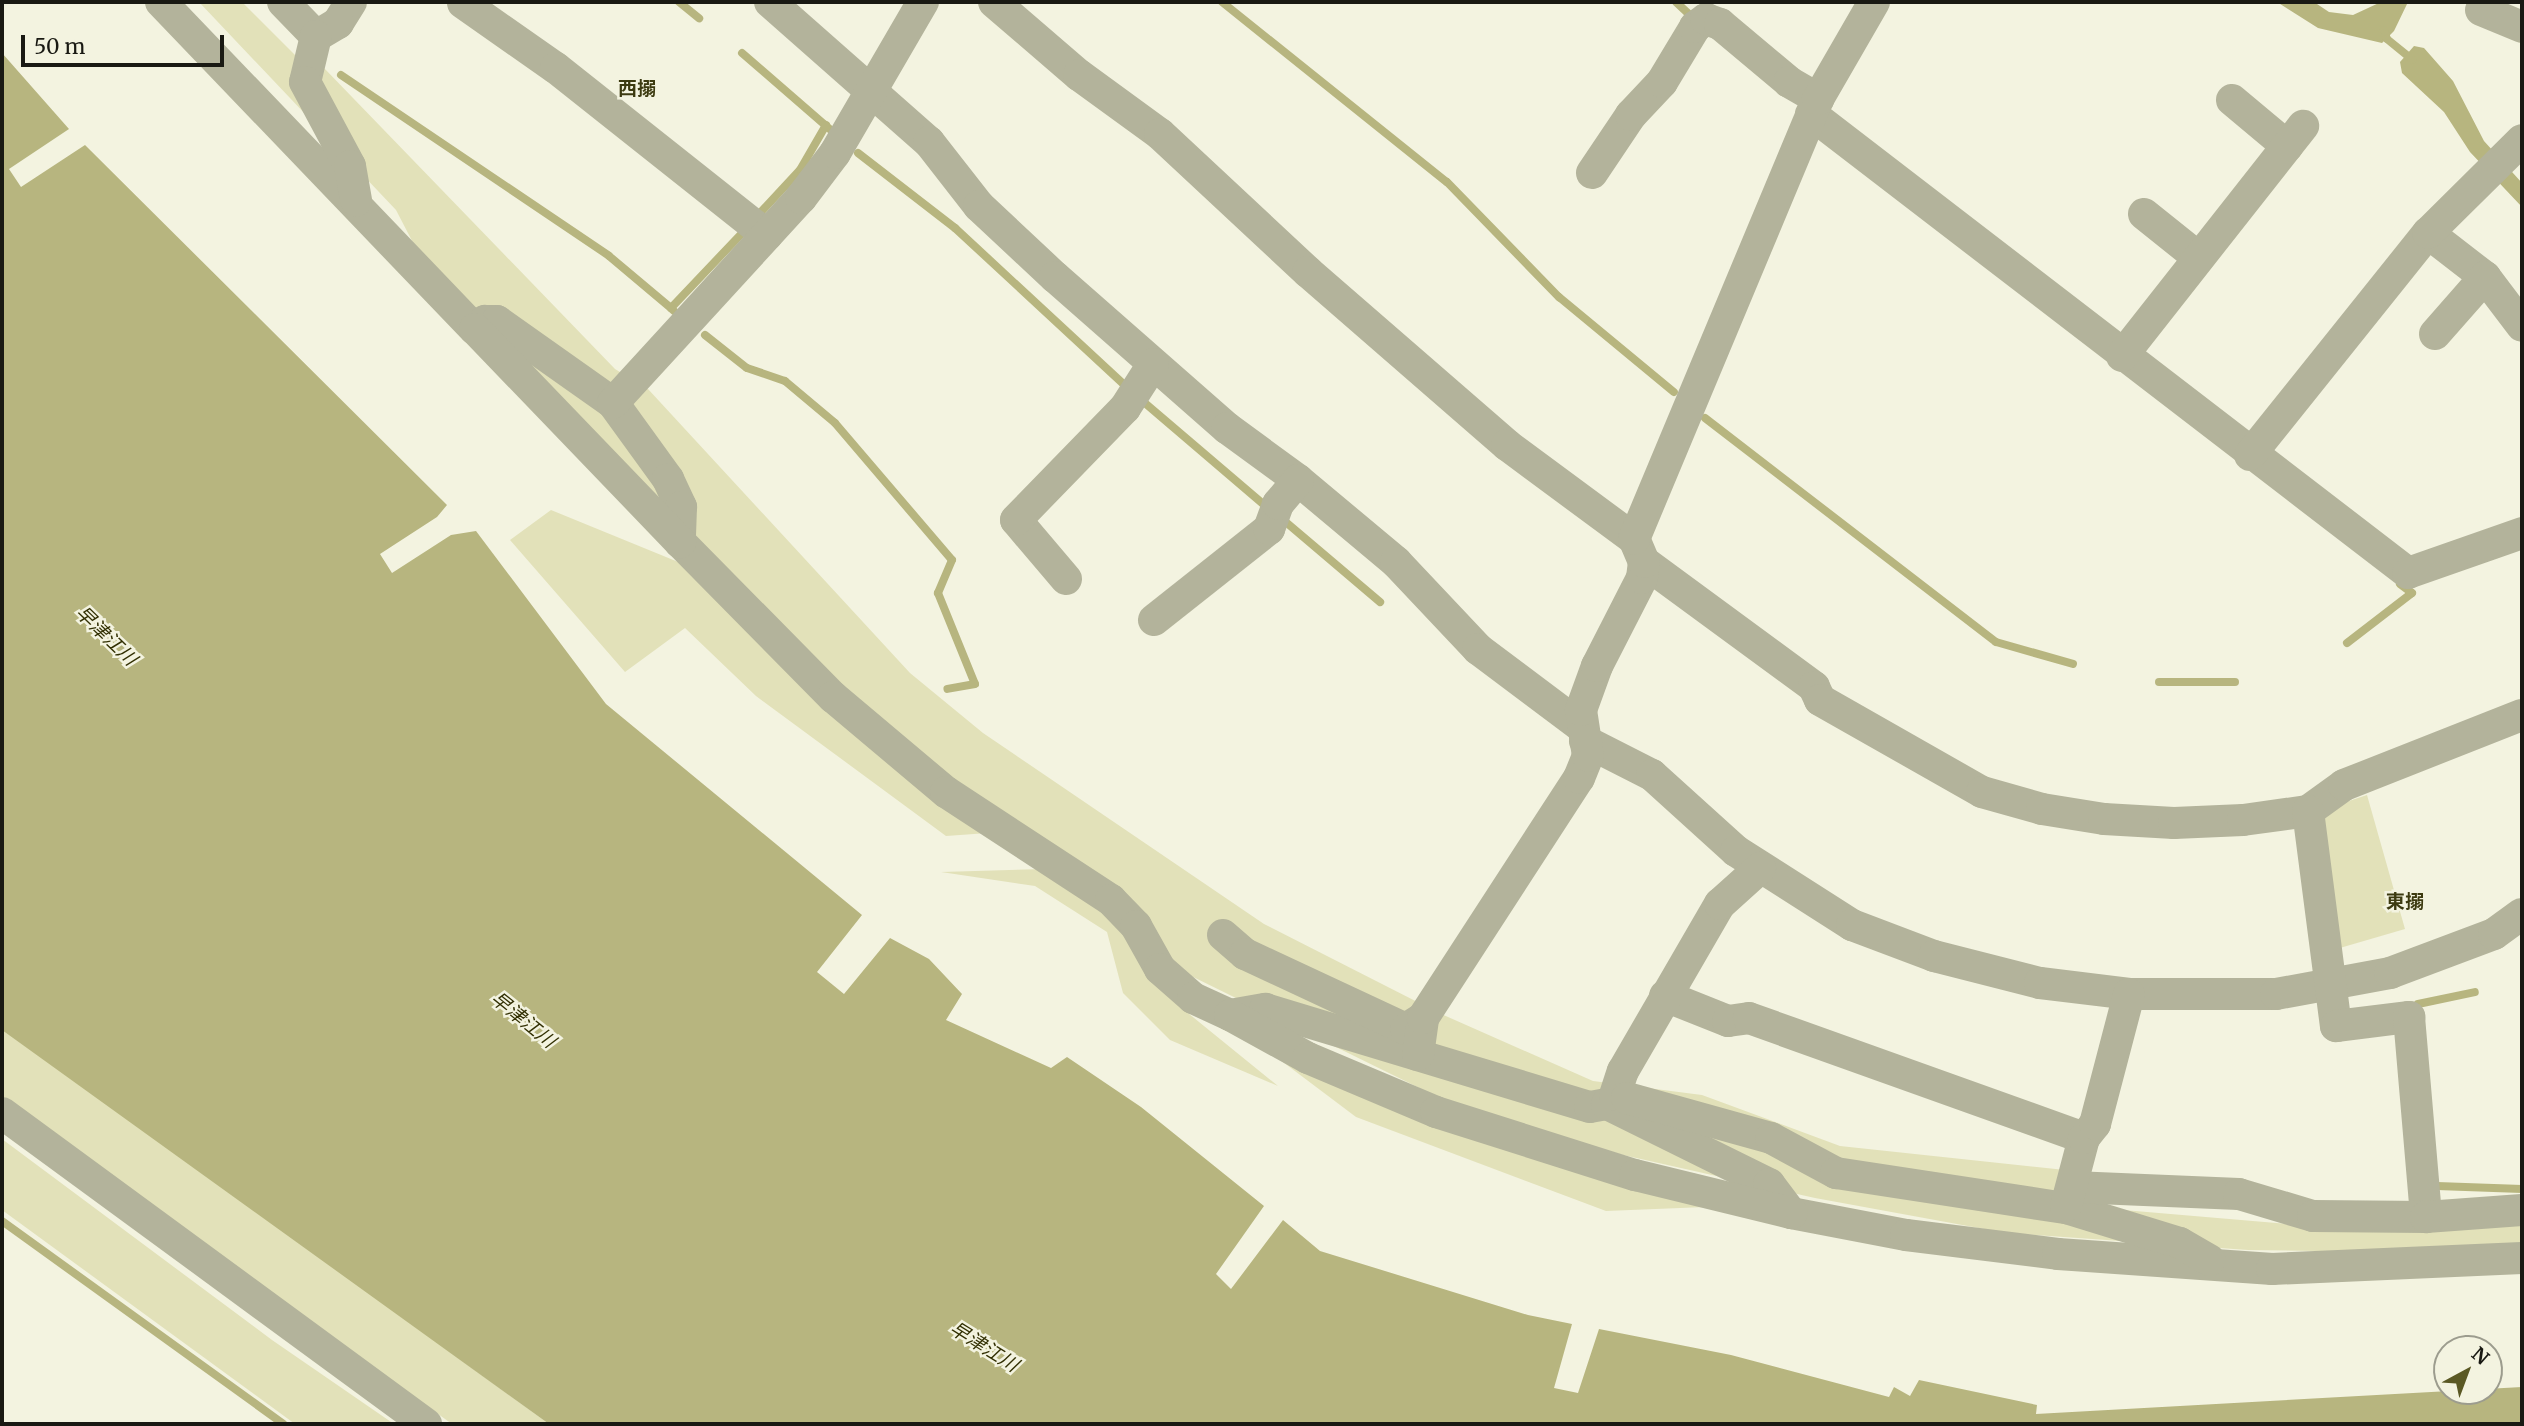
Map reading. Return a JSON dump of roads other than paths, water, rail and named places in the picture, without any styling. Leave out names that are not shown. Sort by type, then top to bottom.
[{"type":"street","points":[[161,2],[356,201],[680,542],[833,697],[946,792],[1111,900],[1136,926],[1160,969],[1193,998],[1308,1058],[1436,1112],[1634,1175],[1791,1213],[1906,1235],[2058,1254],[2221,1266],[2272,1269],[2522,1258]]},
{"type":"street","points":[[283,2],[316,36]]},
{"type":"street","points":[[351,2],[338,23],[316,36],[305,82],[350,166],[356,201]]},
{"type":"street","points":[[770,2],[929,142],[979,206],[1142,381],[1227,428],[1298,480],[1396,562],[1478,649],[1584,734],[1652,775],[1760,868],[1852,925],[1934,956],[2040,983],[2129,994],[2276,994],[2390,973],[2494,934],[2522,914]]},
{"type":"street","points":[[612,403],[767,235],[835,153],[874,92],[923,2]]},
{"type":"street","points":[[994,2],[1079,75],[1160,134],[1308,272],[1507,444],[1814,687],[1820,700],[1982,792],[2042,809],[2104,819],[2243,820],[2308,811],[2344,785],[2522,715]]},
{"type":"street","points":[[1418,1055],[1423,1018],[1578,778],[1588,756],[1581,710],[1597,666],[1642,578],[1639,550],[1814,106],[1874,2]]},
{"type":"street","points":[[463,3],[556,68],[767,235]]},
{"type":"street","points":[[2481,10],[2522,27]]},
{"type":"street","points":[[1592,173],[1631,115],[1662,82],[1695,27],[1706,19],[1720,24],[1814,106],[2122,356],[2249,455],[2408,573],[2522,533]]},
{"type":"street","points":[[2122,356],[2295,136],[2232,100]]},
{"type":"street","points":[[2249,455],[2428,233],[2514,147]]},
{"type":"street","points":[[2144,214],[2199,258]]},
{"type":"street","points":[[2428,233],[2485,277],[2522,326]]},
{"type":"street","points":[[2435,334],[2485,277]]},
{"type":"street","points":[[475,329],[485,321],[497,321],[612,403],[668,479],[681,507],[680,542]]},
{"type":"street","points":[[1066,579],[1016,520],[1142,381]]},
{"type":"street","points":[[1154,620],[1269,529],[1275,510],[1298,480]]},
{"type":"street","points":[[2308,811],[2334,984],[2331,992],[2336,1026],[2409,1017],[2426,1217]]},
{"type":"street","points":[[1611,1099],[1665,996],[1720,904],[1760,868]]},
{"type":"street","points":[[1223,935],[1245,954],[1405,1029],[1423,1018]]},
{"type":"street","points":[[2069,1198],[2084,1138],[2095,1124],[2129,994]]},
{"type":"street","points":[[1665,996],[1728,1021],[1749,1018],[2084,1138]]},
{"type":"street","points":[[1230,1015],[1265,1009],[1590,1107],[1611,1099],[1771,1138],[1836,1173],[2069,1198],[2239,1194],[2313,1216],[2426,1217],[2522,1210]]},
{"type":"street","points":[[1611,1099],[1769,1184],[1791,1213]]},
{"type":"street","points":[[2,1113],[426,1424]]},
{"type":"street","points":[[2069,1198],[2180,1243],[2221,1266]]},
{"type":"water","points":[[2277,2],[2314,2],[2329,12],[2353,15],[2381,2],[2408,2],[2394,31],[2382,43],[2318,28]]},
{"type":"water","points":[[2414,46],[2424,48],[2453,81],[2484,141],[2522,183],[2522,207],[2470,152],[2444,112],[2402,73],[2400,62]]},
{"type":"water","name":"早津江川","points":[[2,53],[69,129],[9,169],[21,187],[85,145],[447,505],[437,517],[380,554],[392,573],[451,535],[476,531],[606,704],[862,915],[817,972],[844,994],[890,938],[929,959],[962,994],[946,1020],[1051,1068],[1067,1057],[1141,1107],[1264,1206],[1216,1274],[1231,1289],[1283,1220],[1320,1251],[1528,1315],[1572,1324],[1554,1388],[1578,1393],[1599,1329],[1731,1355],[1889,1397],[1894,1387],[1910,1396],[1919,1380],[2037,1405],[2036,1414],[2433,1392],[2433,1405],[2503,1405],[2503,1388],[2522,1387],[2522,1424],[549,1424],[2,1030]]},
{"type":"waterway","points":[[679,2],[699,18]]},
{"type":"waterway","points":[[1222,2],[1447,182],[1559,297],[1674,392]]},
{"type":"waterway","points":[[1676,2],[1690,15]]},
{"type":"waterway","points":[[2384,30],[2387,39],[2413,60]]},
{"type":"waterway","points":[[742,53],[832,131]]},
{"type":"waterway","points":[[341,75],[609,256],[671,308]]},
{"type":"waterway","points":[[760,213],[800,170],[826,125]]},
{"type":"waterway","points":[[858,153],[955,228],[1130,390]]},
{"type":"waterway","points":[[674,311],[671,308],[746,229]]},
{"type":"waterway","points":[[705,335],[747,368],[785,381],[835,423],[952,560],[938,593],[975,684],[947,689]]},
{"type":"waterway","points":[[1139,398],[1268,508]]},
{"type":"waterway","points":[[1705,418],[1996,642],[2073,664]]},
{"type":"waterway","points":[[1281,518],[1380,602]]},
{"type":"waterway","points":[[2347,643],[2412,593],[2400,584]]},
{"type":"waterway","points":[[2159,682],[2235,682]]},
{"type":"waterway","points":[[2418,1004],[2475,992]]},
{"type":"waterway","points":[[2437,1186],[2522,1189]]},
{"type":"waterway","points":[[2,1221],[283,1424]]},
{"type":"district","name":"西搦","points":[[637,89]]},
{"type":"district","name":"東搦","points":[[2405,902]]}]
